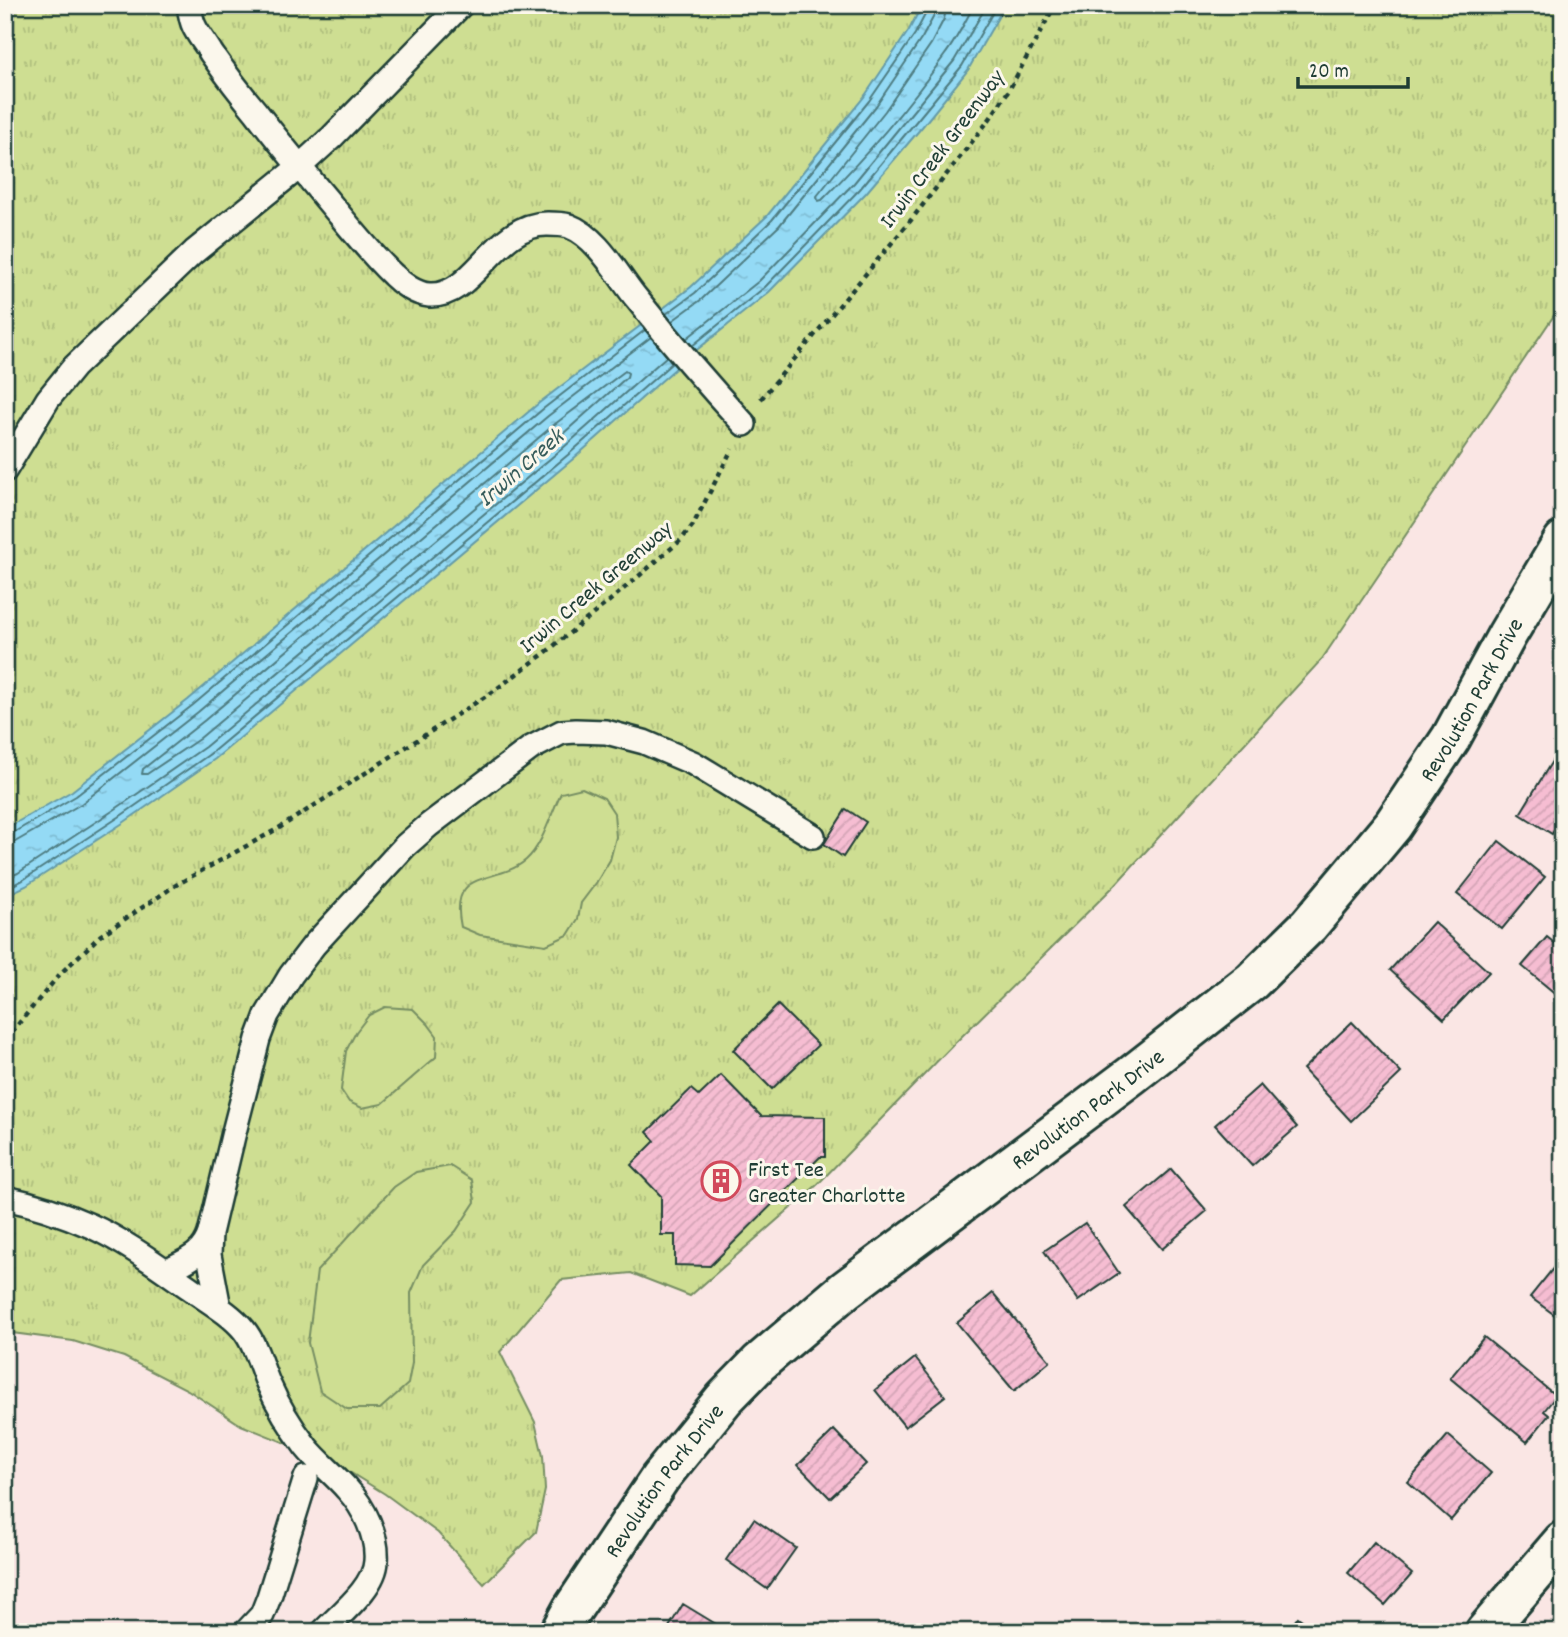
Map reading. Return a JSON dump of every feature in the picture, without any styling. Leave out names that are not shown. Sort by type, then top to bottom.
[{"type":"street","name":"Revolution Park Drive","points":[[560,1632],[660,1478],[724,1399],[759,1363],[845,1290],[1252,981],[1309,925],[1393,825],[1451,738],[1507,635],[1563,541]]},
{"type":"street","points":[[1485,1632],[1563,1541]]},
{"type":"lane","points":[[189,5],[194,27],[228,78],[351,229],[393,275],[411,289],[431,295],[455,288],[506,238],[525,228],[542,224],[570,227],[595,244],[635,298],[744,424]]},
{"type":"lane","points":[[5,470],[48,399],[74,367],[194,252],[332,137],[461,5]]},
{"type":"lane","points":[[166,1271],[192,1257],[207,1243],[258,1039],[267,1015],[291,975],[314,945],[405,846],[531,748],[562,732],[576,731],[606,732],[644,741],[693,763],[813,836]]},
{"type":"lane","points":[[5,1198],[91,1226],[121,1242],[219,1308],[246,1332],[287,1420],[307,1449],[358,1502],[368,1520],[374,1540],[376,1564],[373,1576],[366,1587],[323,1632]]},
{"type":"lane","points":[[210,1233],[209,1255],[219,1308]]},
{"type":"lane","points":[[246,1632],[262,1615],[270,1597],[306,1478]]},
{"type":"path","name":"Irwin Creek Greenway","points":[[5,1040],[67,967],[101,935],[142,906],[279,828],[491,693],[545,653],[681,540],[693,525],[744,424],[771,386],[911,220],[989,120],[1010,90],[1055,5]]},
{"type":"green space","points":[[5,5],[1563,5],[1563,302],[1322,659],[1115,885],[954,1044],[817,1185],[690,1296],[631,1273],[561,1280],[500,1352],[535,1422],[543,1456],[545,1490],[536,1532],[484,1584],[438,1533],[385,1494],[333,1462],[241,1425],[188,1390],[124,1357],[73,1341],[5,1332]]},
{"type":"green space","points":[[582,788],[604,798],[614,813],[616,837],[610,860],[581,903],[578,919],[568,935],[546,945],[480,935],[461,927],[461,894],[477,880],[514,868],[526,860],[542,837],[561,793]]},
{"type":"green space","points":[[385,1007],[413,1009],[437,1036],[436,1057],[382,1104],[362,1108],[349,1102],[341,1090],[346,1051],[369,1015]]},
{"type":"green space","points":[[450,1166],[472,1180],[475,1202],[456,1231],[423,1265],[411,1293],[412,1363],[408,1384],[380,1409],[347,1409],[320,1391],[308,1343],[317,1271],[394,1187],[416,1172]]},
{"type":"water","name":"Irwin Creek","points":[[922,5],[1005,5],[968,70],[922,127],[866,193],[769,292],[693,353],[573,459],[215,759],[123,823],[26,886],[5,896],[5,829],[72,791],[188,700],[539,403],[691,287],[767,216],[864,97],[909,30]]},
{"type":"building","points":[[1563,743],[1563,816],[1552,834],[1520,814]]},
{"type":"building","points":[[846,809],[866,822],[843,857],[824,844]]},
{"type":"building","points":[[1499,841],[1545,877],[1502,929],[1457,894]]},
{"type":"building","points":[[1434,922],[1489,972],[1444,1019],[1390,970]]},
{"type":"building","points":[[1547,937],[1563,950],[1563,1000],[1522,966]]},
{"type":"building","points":[[778,1005],[818,1045],[772,1089],[733,1050]]},
{"type":"building","points":[[1352,1022],[1401,1073],[1351,1121],[1303,1069]]},
{"type":"building","name":"First Tee Greater Charlotte","points":[[721,1075],[761,1116],[825,1117],[825,1157],[820,1157],[710,1266],[675,1265],[675,1235],[661,1235],[661,1196],[631,1165],[655,1141],[647,1132],[691,1089],[699,1096]]},
{"type":"building","points":[[1260,1085],[1297,1127],[1252,1166],[1215,1125]]},
{"type":"building","points":[[1171,1169],[1207,1211],[1162,1249],[1126,1207]]},
{"type":"building","points":[[1085,1223],[1119,1273],[1078,1301],[1044,1251]]},
{"type":"building","points":[[1559,1261],[1563,1264],[1563,1321],[1530,1297]]},
{"type":"building","points":[[993,1293],[1050,1361],[1014,1391],[957,1323]]},
{"type":"building","points":[[1484,1337],[1556,1396],[1544,1411],[1549,1415],[1527,1442],[1450,1378]]},
{"type":"building","points":[[915,1358],[945,1396],[905,1427],[875,1390]]},
{"type":"building","points":[[834,1430],[866,1464],[830,1498],[798,1465]]},
{"type":"building","points":[[1448,1435],[1491,1473],[1451,1520],[1408,1482]]},
{"type":"building","points":[[754,1519],[796,1548],[767,1589],[726,1560]]},
{"type":"building","points":[[1374,1542],[1412,1574],[1385,1605],[1348,1573]]},
{"type":"building","points":[[683,1604],[729,1632],[666,1632]]},
{"type":"building","points":[[1298,1617],[1318,1632],[1287,1632]]},
{"type":"place","name":"First Tee Greater Charlotte","points":[[721,1181]]}]
